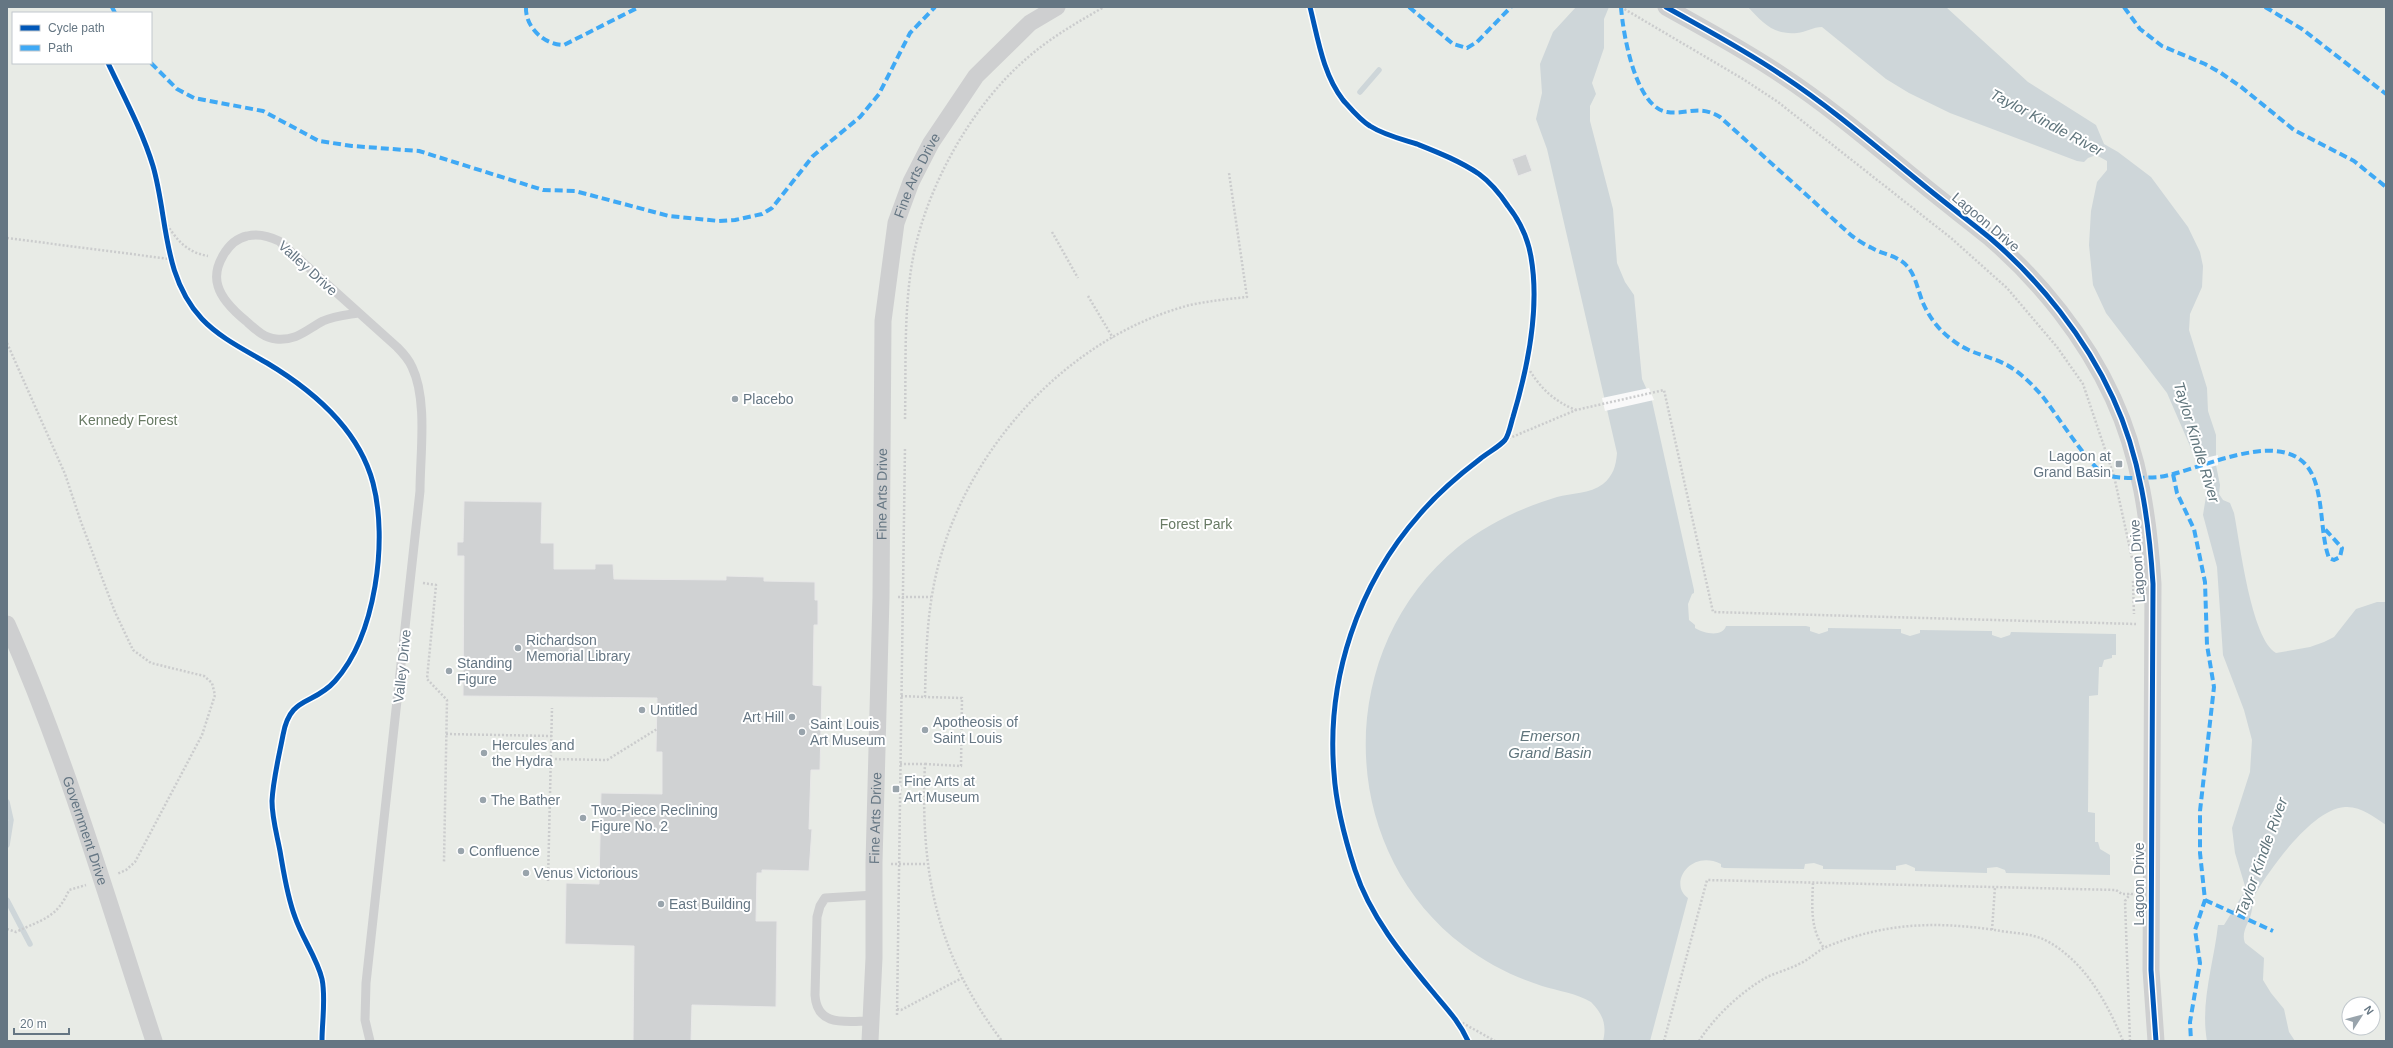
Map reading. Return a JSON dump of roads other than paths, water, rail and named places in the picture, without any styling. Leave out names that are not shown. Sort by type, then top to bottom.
[{"type":"street","name":"Fine Arts Drive","points":[[870,1041],[881,596],[883,321],[896,223],[911,182],[931,143],[976,76],[1030,23],[1057,7]]},
{"type":"street","name":"Lagoon Drive","points":[[1666,7],[1784,76],[1879,148],[1990,238],[2054,304],[2087,351],[2113,398],[2123,422],[2138,476],[2150,533],[2153,584],[2151,970],[2156,1041]]},
{"type":"street","name":"Government Drive","points":[[7,624],[23,660],[55,747],[154,1041]]},
{"type":"lane","name":"Valley Drive","points":[[358,313],[333,317],[301,336],[289,339],[274,339],[260,334],[222,297],[217,285],[217,271],[222,258],[237,240],[246,236],[268,236],[279,241],[406,356],[416,377],[421,414],[420,491],[366,983],[365,1020],[370,1041]]},
{"type":"lane","points":[[871,1021],[833,1020],[819,1013],[815,995],[817,917],[820,906],[826,898],[874,895]]},
{"type":"water","name":"Emerson Grand Basin","points":[[1576,7],[1609,7],[1604,19],[1604,48],[1592,83],[1596,94],[1590,106],[1590,121],[1613,209],[1617,263],[1625,282],[1634,295],[1642,379],[1652,401],[1694,590],[1688,604],[1689,620],[1695,625],[1695,628],[1707,633],[1717,633],[1724,630],[1726,626],[1806,626],[1810,627],[1810,631],[1819,634],[1828,631],[1828,628],[1901,629],[1901,633],[1910,636],[1920,633],[1920,630],[1992,631],[1992,635],[2001,638],[2010,635],[2011,632],[2116,634],[2116,655],[2112,655],[2112,658],[2104,660],[2102,667],[2099,667],[2098,695],[2089,696],[2088,812],[2095,813],[2095,842],[2098,842],[2100,849],[2110,855],[2110,875],[2006,873],[2005,870],[1997,867],[1987,868],[1987,873],[1915,871],[1915,868],[1906,864],[1896,866],[1896,870],[1823,869],[1823,866],[1814,863],[1805,864],[1804,869],[1724,868],[1721,867],[1721,864],[1710,861],[1700,861],[1692,864],[1685,870],[1681,877],[1680,885],[1682,892],[1688,898],[1650,1041],[1603,1041],[1603,1020],[1591,1002],[1573,994],[1548,988],[1511,974],[1492,964],[1464,946],[1422,905],[1391,857],[1372,804],[1366,748],[1371,692],[1388,639],[1417,589],[1458,547],[1481,531],[1530,506],[1557,497],[1592,490],[1603,484],[1609,478],[1615,466],[1617,453],[1547,149],[1536,119],[1542,93],[1540,64],[1553,32]]},
{"type":"water","name":"Taylor Kindle River","points":[[1748,7],[1946,7],[2028,82],[2096,125],[2104,144],[2118,152],[2151,177],[2188,227],[2200,252],[2203,266],[2202,287],[2190,314],[2189,330],[2207,388],[2208,411],[2216,435],[2216,465],[2220,485],[2219,494],[2223,500],[2230,503],[2234,513],[2243,567],[2253,610],[2267,644],[2276,653],[2310,647],[2334,637],[2356,609],[2377,602],[2386,602],[2386,825],[2362,810],[2351,807],[2333,810],[2320,817],[2295,840],[2264,880],[2256,893],[2251,914],[2244,932],[2245,943],[2264,958],[2263,980],[2284,1009],[2289,1032],[2295,1041],[2207,1041],[2205,1027],[2206,997],[2218,925],[2224,925],[2243,894],[2245,886],[2235,853],[2232,828],[2250,772],[2252,740],[2244,710],[2223,655],[2217,567],[2203,515],[2207,490],[2203,476],[2167,393],[2106,313],[2093,285],[2089,245],[2091,211],[2097,182],[2107,170],[2107,161],[2096,155],[2088,158],[2084,162],[2077,161],[1950,113],[1909,93],[1886,79],[1822,27],[1797,33],[1781,32],[1769,27]]},
{"type":"waterway","points":[[1360,92],[1379,70]]},
{"type":"waterway","points":[[7,802],[11,820],[7,845]]},
{"type":"waterway","points":[[7,900],[30,944]]},
{"type":"place","name":"Placebo","points":[[735,399]]},
{"type":"place","name":"Lagoon at Grand Basin","points":[[2119,464]]},
{"type":"place","name":"Richardson Memorial Library","points":[[518,648]]},
{"type":"place","name":"Standing Figure","points":[[449,671]]},
{"type":"place","name":"Untitled","points":[[642,710]]},
{"type":"place","name":"Art Hill","points":[[792,717]]},
{"type":"place","name":"Apotheosis of Saint Louis","points":[[925,730]]},
{"type":"place","name":"Saint Louis Art Museum","points":[[802,732]]},
{"type":"place","name":"Hercules and the Hydra","points":[[484,753]]},
{"type":"place","name":"Fine Arts at Art Museum","points":[[896,789]]},
{"type":"place","name":"The Bather","points":[[483,800]]},
{"type":"place","name":"Two-Piece Reclining Figure No. 2","points":[[583,818]]},
{"type":"place","name":"Confluence","points":[[461,851]]},
{"type":"place","name":"Venus Victorious","points":[[526,873]]},
{"type":"place","name":"East Building","points":[[661,904]]},
{"type":"park label","name":"Kennedy Forest","points":[[128,420]]},
{"type":"park label","name":"Forest Park","points":[[1196,524]]}]
